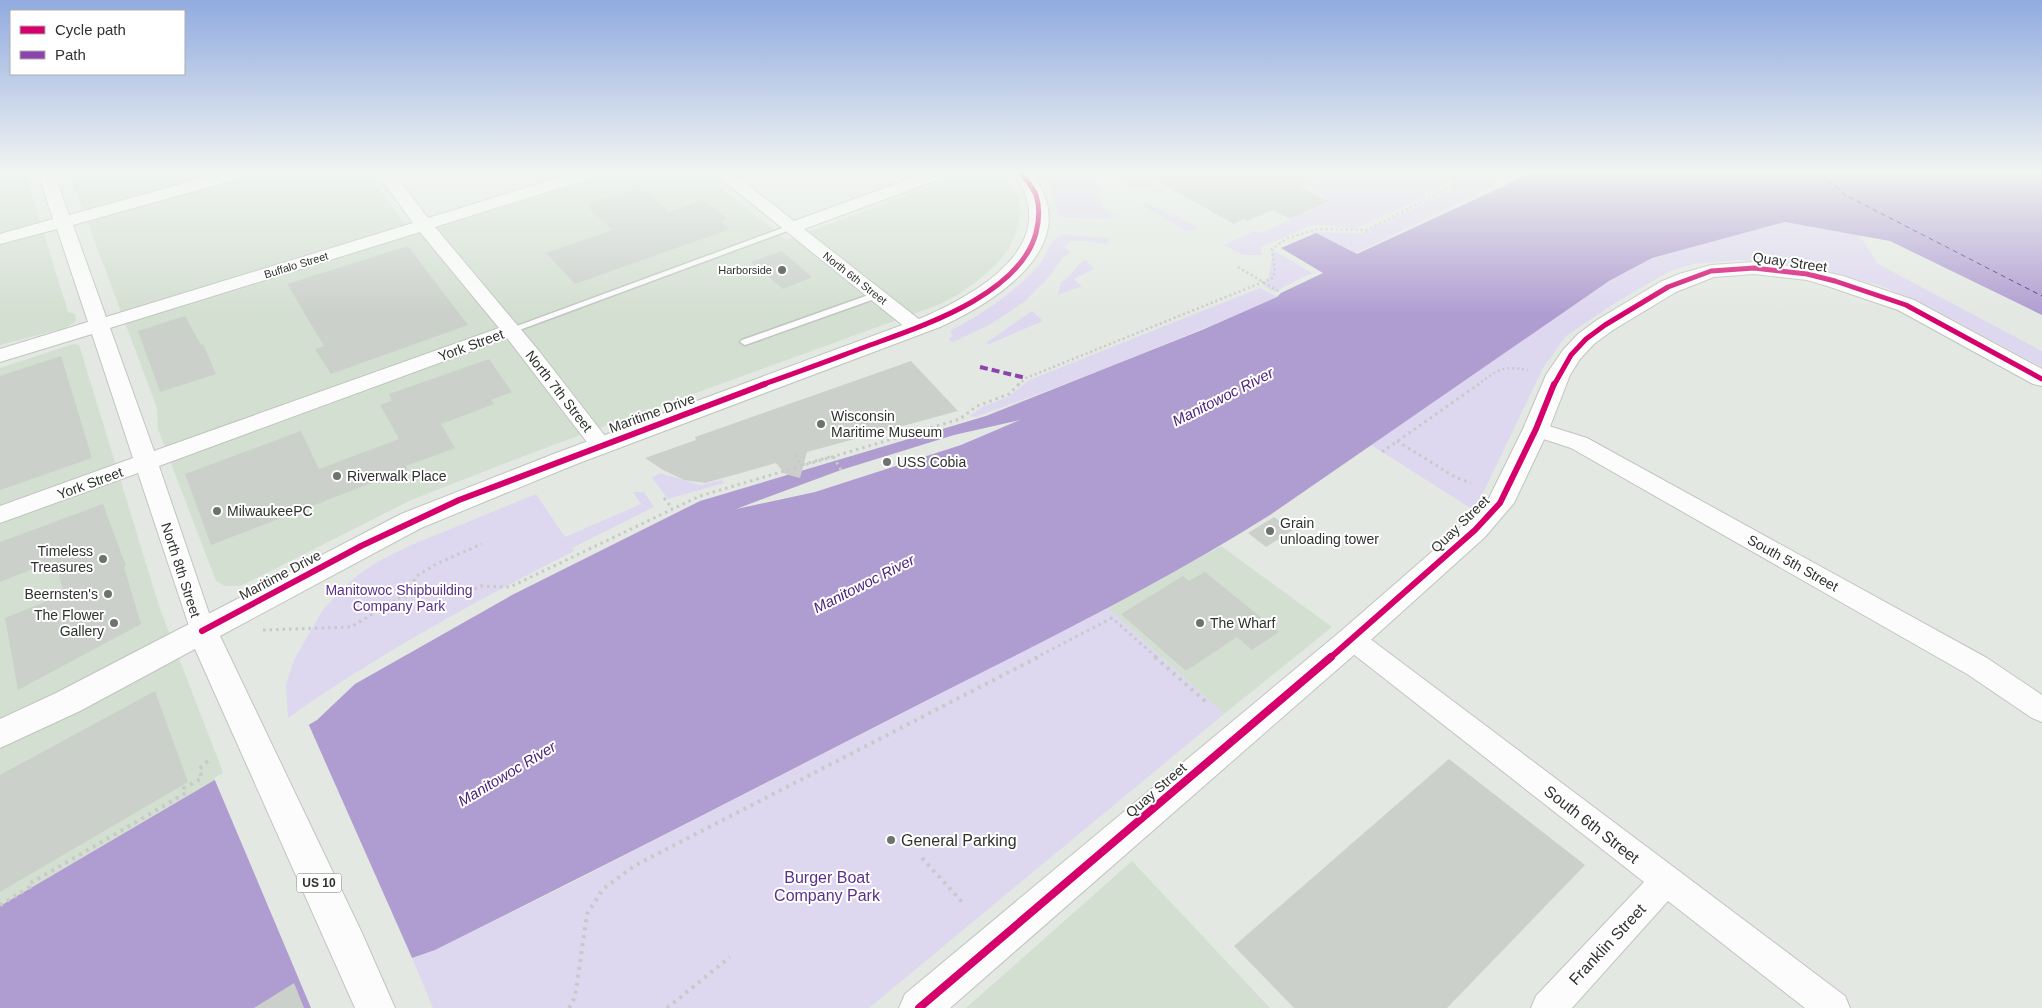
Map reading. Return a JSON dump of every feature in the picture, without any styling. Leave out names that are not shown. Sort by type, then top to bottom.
[{"type":"main road","name":"Maritime Drive","points":[[0,734],[68,702],[412,521],[601,445],[918,328],[953,313],[980,298],[1004,280],[1023,259],[1032,244],[1038,220]]},
{"type":"main road","name":"Quay Street","points":[[919,1008],[1352,639],[1475,530],[1500,503],[1536,429],[1558,375],[1570,355],[1586,339],[1630,309],[1668,287],[1687,279],[1729,269],[1754,268],[1807,274],[1890,298],[1922,313],[2042,379]]},
{"type":"main road","name":"North 8th Street","points":[[202,631],[375,1008]]},
{"type":"street","points":[[0,239],[70,220]]},
{"type":"street","name":"North 7th Street","points":[[420,220],[511,330],[601,445]]},
{"type":"street","name":"Buffalo Street","points":[[0,356],[440,220]]},
{"type":"street","name":"North 6th Street","points":[[781,220],[918,328]]},
{"type":"street","name":"York Street","points":[[791,228],[813,220]]},
{"type":"street","name":"North 8th Street","points":[[63,222],[202,631]]},
{"type":"street","name":"York Street","points":[[0,515],[511,330]]},
{"type":"street","name":"South 5th Street","points":[[1536,429],[1579,443],[1977,666],[2042,710]]},
{"type":"street","name":"South 6th Street","points":[[1352,639],[1833,1008]]},
{"type":"street","name":"Franklin Street","points":[[1548,1008],[1666,881]]},
{"type":"lane","name":"York Street","points":[[511,330],[791,228]]},
{"type":"lane","points":[[745,342],[876,295]]},
{"type":"path","points":[[401,597],[466,593],[480,586],[510,587],[700,496],[960,419],[977,406],[1009,394],[1026,378],[1273,278],[1275,272],[1272,249],[1276,245],[1311,230],[1322,228],[1356,232],[1367,230],[1386,220]]},
{"type":"path","points":[[1238,267],[1280,292]]},
{"type":"path","points":[[1382,452],[1502,368],[1510,367],[1528,370]]},
{"type":"path","points":[[1397,440],[1455,477],[1471,483]]},
{"type":"path","points":[[795,455],[801,465],[833,456],[841,470]]},
{"type":"path","points":[[664,498],[672,508]]},
{"type":"path","points":[[263,630],[350,627],[401,597],[417,576],[436,564],[482,544]]},
{"type":"path","points":[[569,1008],[575,998],[587,914],[603,889],[634,866],[1112,618],[1206,702]]},
{"type":"path","points":[[0,904],[30,887],[29,884],[186,792],[184,788],[202,778],[200,769],[210,759]]},
{"type":"path","points":[[922,858],[962,902]]},
{"type":"path","points":[[666,1008],[730,957]]},
{"type":"shaded area","points":[[0,220],[40,220],[68,312],[75,314],[75,322],[65,328],[0,345]]},
{"type":"shaded area","points":[[87,220],[402,220],[414,235],[462,220],[761,220],[786,240],[841,220],[1019,220],[1009,248],[997,264],[959,294],[938,305],[545,448],[411,500],[240,586],[225,586],[216,581],[158,429],[157,408]]},
{"type":"shaded area","points":[[73,344],[79,345],[160,609],[224,775],[0,906],[0,368]]},
{"type":"shaded area","points":[[1221,546],[1332,627],[1224,714],[1108,608]]},
{"type":"shaded area","points":[[1132,861],[1270,1008],[966,1008]]},
{"type":"green space","points":[[1168,220],[1185,220],[1198,227],[1195,230],[1187,231]]},
{"type":"green space","points":[[1289,220],[1374,220],[1354,229],[1321,225],[1310,226],[1261,247],[1262,255],[1243,255],[1224,245],[1255,231],[1261,233]]},
{"type":"green space","points":[[1389,220],[1423,220],[1352,255],[1311,232],[1362,233]]},
{"type":"green space","points":[[1785,222],[1859,235],[1878,264],[2042,351],[2042,367],[1928,306],[1879,285],[1790,264],[1738,260],[1694,264],[1670,271],[1615,303],[1566,336],[1543,368],[1483,493],[1472,509],[1371,445],[1609,281],[1652,258]]},
{"type":"green space","points":[[1065,235],[1109,238],[1108,245],[1088,241],[1070,241],[1064,247],[1071,253],[1063,257],[1048,278],[1024,302],[991,324],[953,342],[948,339],[953,336],[950,331],[986,310],[1019,285],[1039,265],[1052,242]]},
{"type":"green space","points":[[1273,250],[1312,273],[1274,292],[1262,285],[1268,281]]},
{"type":"green space","points":[[1086,260],[1094,269],[1074,279],[1082,286],[1058,295],[1061,282],[1069,277],[1079,264]]},
{"type":"green space","points":[[1260,288],[1278,297],[1089,375],[975,417],[970,416],[982,407],[1008,397],[1029,380]]},
{"type":"green space","points":[[1032,311],[1043,321],[987,345],[987,342]]},
{"type":"green space","points":[[660,473],[701,485],[722,480],[724,483],[668,499],[652,478]]},
{"type":"green space","name":"Manitowoc Shipbuilding Company Park","points":[[633,492],[644,492],[654,507],[572,548],[574,551],[428,629],[322,694],[288,718],[286,685],[294,660],[322,611],[344,587],[377,562],[409,546],[536,494],[565,537],[641,504]]},
{"type":"green space","name":"Burger Boat Company Park","points":[[1108,608],[1224,714],[869,1008],[433,1008],[412,958],[435,950],[567,885]]},
{"type":"water","name":"Manitowoc River","points":[[1430,220],[2042,220],[2042,315],[1890,241],[1785,222],[1652,258],[1609,281],[1270,515],[1181,568],[1043,641],[611,862],[435,950],[412,958],[331,1008],[0,1008],[0,906],[317,720],[355,684],[512,595],[700,501],[986,416],[1202,330],[1277,297],[1281,293],[1323,273],[1281,248],[1316,233],[1357,254]],"holes":[[[1020,420],[961,445],[815,492],[736,509],[841,470],[954,435]]]},
{"type":"pier","points":[[308,723],[413,960],[335,1008],[311,1008],[214,778]]},
{"type":"building","points":[[602,220],[726,220],[721,222],[730,229],[575,284],[546,253],[612,230]]},
{"type":"building","points":[[1227,220],[1241,220],[1234,224]]},
{"type":"building","points":[[408,246],[468,325],[331,374],[315,349],[324,346],[287,284]]},
{"type":"building","name":"Harborside","points":[[782,251],[812,277],[783,289],[751,262]]},
{"type":"building","points":[[185,316],[201,345],[203,344],[216,374],[160,392],[138,331]]},
{"type":"building","points":[[61,356],[92,458],[0,490],[0,376]]},
{"type":"building","points":[[489,359],[512,392],[491,400],[494,404],[441,424],[455,448],[406,466],[408,469],[211,545],[185,474],[301,431],[319,469],[399,439],[380,405],[392,401],[389,394]]},
{"type":"building","name":"Wisconsin Maritime Museum","points":[[911,361],[958,411],[807,452],[800,478],[785,474],[776,463],[705,483],[684,480],[663,470],[645,458],[696,440],[695,437]]},
{"type":"building","points":[[103,504],[126,566],[124,567],[141,624],[18,690],[5,618],[64,594],[55,560],[0,582],[0,542]]},
{"type":"building","name":"Grain unloading tower","points":[[1274,517],[1293,530],[1266,547],[1248,533]]},
{"type":"building","name":"The Wharf","points":[[1205,572],[1279,632],[1252,650],[1237,637],[1186,671],[1121,614],[1183,576],[1189,581]]},
{"type":"building","points":[[155,691],[188,782],[0,892],[0,775]]},
{"type":"building","points":[[1449,759],[1585,865],[1447,1008],[1294,1008],[1234,946]]},
{"type":"building","points":[[294,983],[304,1008],[254,1008]]},
{"type":"ferry route","points":[[1894,220],[2042,296]]},
{"type":"marked path","points":[[980,367],[1026,378]]},
{"type":"cycle path","points":[[202,631],[361,546],[459,500],[950,314],[989,291],[1023,260],[1034,241],[1039,220]]},
{"type":"cycle path","points":[[919,1008],[1352,639],[1475,530],[1500,503],[1536,429],[1558,375],[1571,355],[1586,339],[1605,325],[1668,287],[1711,271],[1754,268],[1807,274],[1835,281],[1906,305],[2042,379]]},
{"type":"place","name":"Harborside","points":[[782,270]]},
{"type":"place","name":"Wisconsin Maritime Museum","points":[[821,424]]},
{"type":"place","name":"USS Cobia","points":[[887,462]]},
{"type":"place","name":"Riverwalk Place","points":[[337,476]]},
{"type":"place","name":"MilwaukeePC","points":[[217,511]]},
{"type":"place","name":"Grain unloading tower","points":[[1270,531]]},
{"type":"place","name":"Timeless Treasures","points":[[103,559]]},
{"type":"place","name":"Beernsten's","points":[[108,594]]},
{"type":"place","name":"The Flower Gallery","points":[[114,623]]},
{"type":"place","name":"The Wharf","points":[[1200,623]]},
{"type":"place","name":"General Parking","points":[[891,840]]}]
